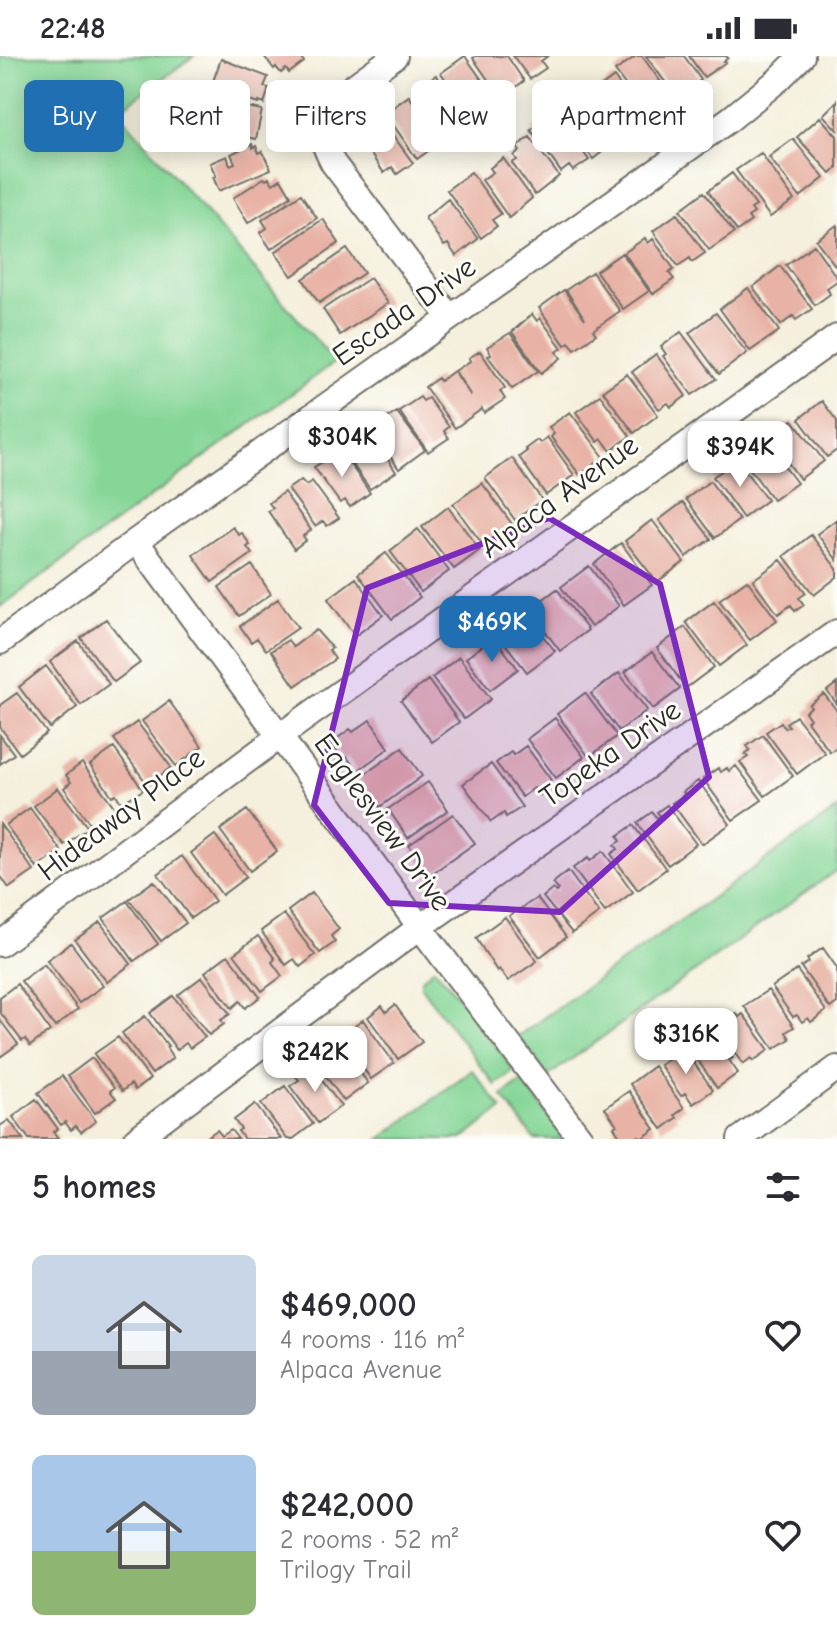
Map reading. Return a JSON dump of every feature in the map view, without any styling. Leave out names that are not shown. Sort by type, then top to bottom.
[{"type":"street","points":[[395,56],[333,104],[323,121],[324,145],[333,163],[450,317]]},
{"type":"street","name":"Escada Drive","points":[[0,642],[136,541],[742,110],[802,56]]},
{"type":"street","name":"Alpaca Avenue","points":[[280,736],[837,337]]},
{"type":"street","name":"Eaglesview Drive","points":[[136,541],[420,927],[581,1139]]},
{"type":"street","name":"Topeka Drive","points":[[136,1139],[420,927],[837,632]]},
{"type":"street","name":"Hideaway Place","points":[[0,944],[280,736]]},
{"type":"street","points":[[740,1139],[837,1068]]},
{"type":"highlighted area","points":[[549,518],[660,584],[709,777],[560,912],[389,903],[314,805],[367,588]]},
{"type":"green space","points":[[0,56],[194,56],[161,80],[140,80],[140,95],[124,107],[124,80],[24,80],[24,152],[124,152],[124,118],[140,136],[140,152],[153,152],[335,362],[0,607]]},
{"type":"green space","points":[[837,809],[837,870],[548,1076],[518,1036]]},
{"type":"green space","points":[[434,968],[514,1071],[495,1085],[421,987],[421,980]]},
{"type":"green space","points":[[472,1070],[502,1109],[462,1139],[380,1139]]},
{"type":"green space","points":[[522,1081],[566,1139],[534,1139],[502,1096]]},
{"type":"building","points":[[264,56],[300,56],[304,62],[289,73],[286,69],[281,73]]},
{"type":"building","points":[[465,56],[482,80],[446,80],[441,73]]},
{"type":"building","points":[[507,56],[524,81],[516,87],[516,80],[488,80],[473,58]]},
{"type":"building","points":[[513,56],[548,56],[541,61],[546,68],[530,79]]},
{"type":"building","points":[[636,56],[642,56],[659,80],[622,80],[615,71]]},
{"type":"building","points":[[646,56],[684,56],[701,80],[664,80]]},
{"type":"building","points":[[689,56],[726,56],[728,58],[704,77]]},
{"type":"building","points":[[221,59],[268,77],[264,87],[264,104],[250,101],[250,80],[214,80]]},
{"type":"building","points":[[409,96],[411,99],[411,150],[395,127],[395,106]]},
{"type":"building","points":[[837,101],[837,130],[823,115]]},
{"type":"building","points":[[250,108],[262,110],[256,139],[250,138]]},
{"type":"building","points":[[820,117],[837,136],[837,168],[831,174],[797,137]]},
{"type":"building","points":[[530,137],[532,152],[541,152],[559,176],[535,195],[512,163],[517,160],[514,156],[520,151],[517,147]]},
{"type":"building","points":[[395,138],[413,163],[397,174],[392,167],[384,173],[369,152],[395,152]]},
{"type":"building","points":[[793,139],[824,178],[800,197],[769,157]]},
{"type":"building","points":[[250,145],[253,148],[256,146],[259,153],[262,151],[271,169],[219,191],[210,163],[227,156],[230,165],[235,163],[231,154],[250,152]]},
{"type":"building","points":[[412,152],[427,152],[417,159]]},
{"type":"building","points":[[547,152],[583,152],[589,160],[573,171],[569,166],[561,172]]},
{"type":"building","points":[[588,152],[602,152],[593,159]]},
{"type":"building","points":[[761,153],[794,200],[770,217],[736,170]]},
{"type":"building","points":[[503,158],[532,198],[509,218],[482,180],[493,172],[490,168]]},
{"type":"building","points":[[471,172],[501,214],[492,220],[497,226],[481,238],[447,190]]},
{"type":"building","points":[[732,173],[756,206],[751,209],[754,213],[748,217],[751,221],[737,231],[708,191]]},
{"type":"building","points":[[264,178],[269,178],[273,184],[281,179],[291,196],[248,223],[233,198]]},
{"type":"building","points":[[704,192],[734,233],[709,250],[680,210]]},
{"type":"building","points":[[301,194],[317,218],[271,249],[260,233],[267,228],[262,220]]},
{"type":"building","points":[[448,199],[478,239],[456,256],[448,244],[444,246],[425,218]]},
{"type":"building","points":[[677,214],[705,253],[692,262],[690,258],[678,266],[653,231]]},
{"type":"building","points":[[323,219],[339,243],[292,276],[275,252]]},
{"type":"building","points":[[837,225],[837,268],[816,240]]},
{"type":"building","points":[[645,238],[648,243],[653,239],[674,269],[669,273],[674,279],[653,294],[624,253]]},
{"type":"building","points":[[814,245],[837,278],[827,288],[830,294],[815,305],[786,265]]},
{"type":"building","points":[[347,249],[364,273],[319,303],[303,279]]},
{"type":"building","points":[[622,253],[649,291],[623,309],[596,271]]},
{"type":"building","points":[[780,266],[812,309],[796,320],[793,316],[781,325],[753,287]]},
{"type":"building","points":[[592,272],[620,311],[593,330],[596,334],[575,349],[569,342],[565,345],[539,308],[564,290],[585,319],[566,290]]},
{"type":"building","points":[[370,278],[388,303],[340,335],[323,309]]},
{"type":"building","points":[[748,288],[779,331],[750,351],[720,309]]},
{"type":"building","points":[[716,313],[747,353],[719,374],[689,333]]},
{"type":"building","points":[[532,314],[537,321],[540,318],[562,348],[557,352],[561,358],[541,373],[512,332]]},
{"type":"building","points":[[681,332],[716,379],[692,395],[663,356],[666,354],[661,347]]},
{"type":"building","points":[[510,333],[538,371],[512,389],[488,356],[491,354],[487,347]]},
{"type":"building","points":[[480,351],[505,388],[500,391],[505,399],[484,413],[482,409],[455,428],[425,387],[454,371],[471,396],[455,371]]},
{"type":"building","points":[[656,354],[686,396],[671,407],[668,403],[659,409],[632,372]]},
{"type":"building","points":[[627,374],[658,415],[634,433],[603,391]]},
{"type":"building","points":[[600,395],[630,436],[611,451],[602,439],[598,442],[576,412]]},
{"type":"building","points":[[420,397],[423,401],[428,398],[449,427],[444,431],[449,438],[428,452],[399,411]]},
{"type":"building","points":[[822,401],[837,421],[837,450],[827,457],[799,419]]},
{"type":"building","points":[[397,412],[425,450],[399,469],[375,435],[378,432],[374,427]]},
{"type":"building","points":[[570,412],[604,457],[580,475],[551,437],[554,434],[549,427]]},
{"type":"building","points":[[793,420],[824,461],[800,479],[769,437]]},
{"type":"building","points":[[363,432],[368,439],[373,436],[396,472],[370,489],[343,451]]},
{"type":"building","points":[[547,437],[574,475],[546,495],[519,457],[537,440],[540,443]]},
{"type":"building","points":[[765,441],[797,483],[773,500],[742,458]]},
{"type":"building","points":[[341,451],[370,493],[350,507],[345,500],[340,503],[314,467]]},
{"type":"building","points":[[512,458],[542,500],[515,520],[485,478]]},
{"type":"building","points":[[737,460],[767,500],[743,518],[713,477]]},
{"type":"building","points":[[301,480],[306,485],[312,481],[339,518],[327,526],[323,521],[315,526],[288,489]]},
{"type":"building","points":[[710,481],[739,520],[715,538],[686,499]]},
{"type":"building","points":[[482,483],[512,524],[483,545],[453,504]]},
{"type":"building","points":[[284,492],[311,530],[303,536],[306,540],[294,549],[268,511],[273,508],[269,503]]},
{"type":"building","points":[[683,502],[711,539],[686,557],[659,520]]},
{"type":"building","points":[[448,507],[480,550],[454,569],[422,527]]},
{"type":"building","points":[[837,519],[837,560],[817,534]]},
{"type":"building","points":[[652,520],[684,562],[657,582],[625,541]]},
{"type":"building","points":[[233,527],[239,535],[242,533],[252,554],[212,582],[193,555]]},
{"type":"building","points":[[418,529],[449,571],[421,592],[390,551]]},
{"type":"building","points":[[811,535],[837,569],[837,577],[814,595],[784,556]]},
{"type":"building","points":[[621,543],[652,585],[624,605],[594,564]]},
{"type":"building","points":[[386,553],[420,597],[392,619],[358,574]]},
{"type":"building","points":[[781,560],[806,593],[799,598],[804,605],[795,611],[791,605],[778,614],[753,580]]},
{"type":"building","points":[[252,565],[271,594],[239,616],[219,587]]},
{"type":"building","points":[[589,566],[619,606],[591,627],[561,587]]},
{"type":"building","points":[[356,578],[383,615],[355,636],[328,599]]},
{"type":"building","points":[[747,580],[777,620],[750,640],[719,600]]},
{"type":"building","points":[[557,589],[588,630],[560,651],[529,610]]},
{"type":"building","points":[[278,599],[298,628],[266,650],[257,638],[251,642],[240,626]]},
{"type":"building","points":[[714,601],[747,645],[719,666],[686,622]]},
{"type":"building","points":[[524,612],[555,651],[527,672],[497,633]]},
{"type":"building","points":[[106,619],[140,663],[114,682],[81,638]]},
{"type":"building","points":[[685,627],[714,667],[686,688],[657,648]]},
{"type":"building","points":[[316,630],[332,648],[329,650],[335,659],[295,686],[271,651],[288,640],[293,647]]},
{"type":"building","points":[[494,637],[518,669],[490,690],[466,658]]},
{"type":"building","points":[[78,641],[109,684],[81,705],[50,662]]},
{"type":"building","points":[[652,652],[680,689],[653,709],[625,672]]},
{"type":"building","points":[[459,657],[491,699],[464,719],[432,678]]},
{"type":"building","points":[[46,666],[77,707],[50,728],[19,687]]},
{"type":"building","points":[[619,673],[647,710],[619,731],[591,694]]},
{"type":"building","points":[[428,680],[459,722],[432,742],[401,701]]},
{"type":"building","points":[[837,683],[837,704],[827,691]]},
{"type":"building","points":[[17,693],[47,733],[20,754],[0,727],[0,705]]},
{"type":"building","points":[[585,693],[617,736],[589,757],[557,714]]},
{"type":"building","points":[[824,694],[837,711],[837,747],[830,752],[807,721],[810,719],[805,712]]},
{"type":"building","points":[[169,701],[202,746],[176,766],[142,721]]},
{"type":"building","points":[[796,716],[825,753],[797,774],[766,732],[781,722],[785,728],[789,726],[786,723]]},
{"type":"building","points":[[555,718],[584,757],[556,778],[527,739]]},
{"type":"building","points":[[370,720],[389,748],[357,771],[331,743],[350,729],[353,732]]},
{"type":"building","points":[[137,722],[171,767],[148,785],[114,739]]},
{"type":"building","points":[[0,735],[14,754],[0,764]]},
{"type":"building","points":[[763,735],[793,776],[765,796],[740,762],[748,757],[745,754],[750,750],[747,746]]},
{"type":"building","points":[[526,746],[551,780],[544,785],[547,789],[540,795],[534,788],[522,797],[496,763]]},
{"type":"building","points":[[114,748],[143,790],[121,803],[116,794],[112,796],[90,765]]},
{"type":"building","points":[[402,748],[422,776],[380,807],[359,778]]},
{"type":"building","points":[[82,763],[115,808],[91,825],[64,788],[71,782],[66,775]]},
{"type":"building","points":[[491,764],[522,807],[506,817],[504,813],[491,822],[463,784]]},
{"type":"building","points":[[736,766],[762,800],[733,820],[703,779],[718,768],[721,772]]},
{"type":"building","points":[[698,781],[730,824],[702,844],[672,803]]},
{"type":"building","points":[[428,782],[448,810],[408,838],[388,809]]},
{"type":"building","points":[[58,788],[88,828],[64,845],[34,806]]},
{"type":"building","points":[[667,805],[696,844],[668,865],[637,823],[652,812],[657,818],[660,816],[657,812]]},
{"type":"building","points":[[30,808],[61,851],[37,868],[6,825]]},
{"type":"building","points":[[247,810],[277,851],[250,871],[220,830]]},
{"type":"building","points":[[453,814],[475,843],[430,875],[409,845]]},
{"type":"building","points":[[0,824],[34,871],[9,888],[0,875]]},
{"type":"building","points":[[633,825],[666,869],[638,890],[611,854],[618,849],[615,845],[621,841],[618,836]]},
{"type":"building","points":[[215,835],[246,877],[222,895],[191,853]]},
{"type":"building","points":[[603,851],[633,892],[605,912],[573,868]]},
{"type":"building","points":[[182,856],[215,901],[191,918],[158,874]]},
{"type":"building","points":[[568,871],[599,913],[572,933],[543,897],[553,889],[558,890],[553,883]]},
{"type":"building","points":[[154,881],[186,923],[161,941],[129,899]]},
{"type":"building","points":[[312,893],[339,929],[331,936],[335,942],[320,953],[288,911]]},
{"type":"building","points":[[537,898],[566,937],[540,957],[509,916]]},
{"type":"building","points":[[127,901],[158,944],[134,961],[103,918]]},
{"type":"building","points":[[284,914],[315,955],[300,967],[294,959],[286,965],[261,931]]},
{"type":"building","points":[[505,917],[537,961],[508,981],[499,969],[497,971],[476,938]]},
{"type":"building","points":[[100,922],[131,964],[107,982],[75,940]]},
{"type":"building","points":[[258,936],[275,959],[272,962],[282,976],[262,991],[234,954]]},
{"type":"building","points":[[71,943],[103,986],[79,1003],[47,960]]},
{"type":"building","points":[[823,948],[837,968],[837,1003],[830,1008],[801,967]]},
{"type":"building","points":[[228,955],[260,997],[245,1008],[240,1001],[232,1008],[205,972]]},
{"type":"building","points":[[44,964],[78,1009],[55,1027],[21,981]]},
{"type":"building","points":[[797,970],[826,1011],[811,1022],[808,1018],[802,1022],[797,1015],[793,1017],[772,987]]},
{"type":"building","points":[[202,977],[230,1014],[221,1020],[224,1024],[209,1035],[178,995]]},
{"type":"building","points":[[17,984],[50,1031],[30,1046],[25,1039],[22,1041],[0,1012],[0,997]]},
{"type":"building","points":[[768,990],[794,1027],[786,1032],[790,1039],[774,1049],[744,1006]]},
{"type":"building","points":[[173,996],[205,1037],[190,1048],[186,1043],[177,1050],[150,1013]]},
{"type":"building","points":[[395,1005],[422,1042],[398,1059],[368,1017],[382,1006],[386,1012]]},
{"type":"building","points":[[736,1013],[739,1017],[743,1014],[769,1050],[743,1064],[716,1028]]},
{"type":"building","points":[[145,1016],[168,1046],[173,1058],[152,1074],[122,1033]]},
{"type":"building","points":[[0,1020],[18,1044],[0,1057]]},
{"type":"building","points":[[363,1020],[394,1063],[371,1079],[345,1043],[353,1038],[348,1031]]},
{"type":"building","points":[[712,1028],[733,1058],[729,1060],[738,1073],[717,1088],[686,1040],[696,1033],[699,1037]]},
{"type":"building","points":[[118,1037],[150,1079],[135,1090],[131,1084],[122,1091],[94,1054]]},
{"type":"building","points":[[337,1042],[368,1083],[344,1101],[313,1059]]},
{"type":"building","points":[[679,1046],[713,1090],[693,1104],[685,1093],[681,1096],[660,1065],[671,1058],[668,1054]]},
{"type":"building","points":[[92,1058],[114,1088],[110,1091],[116,1098],[95,1113],[68,1076]]},
{"type":"building","points":[[309,1063],[341,1106],[318,1123],[290,1086],[299,1080],[294,1074]]},
{"type":"building","points":[[654,1066],[684,1108],[675,1115],[677,1118],[662,1129],[630,1084]]},
{"type":"building","points":[[62,1076],[96,1121],[81,1132],[76,1126],[71,1130],[65,1122],[61,1125],[38,1093]]},
{"type":"building","points":[[285,1086],[313,1124],[293,1139],[287,1139],[261,1104]]},
{"type":"building","points":[[629,1091],[655,1129],[641,1139],[639,1136],[622,1139],[605,1108]]},
{"type":"building","points":[[36,1099],[58,1129],[53,1132],[59,1139],[29,1139],[13,1117]]},
{"type":"building","points":[[255,1104],[281,1139],[244,1139],[238,1131],[241,1129],[234,1120]]},
{"type":"building","points":[[9,1120],[23,1139],[0,1139],[0,1126]]},
{"type":"building","points":[[217,1130],[222,1136],[231,1130],[238,1139],[204,1139]]}]
